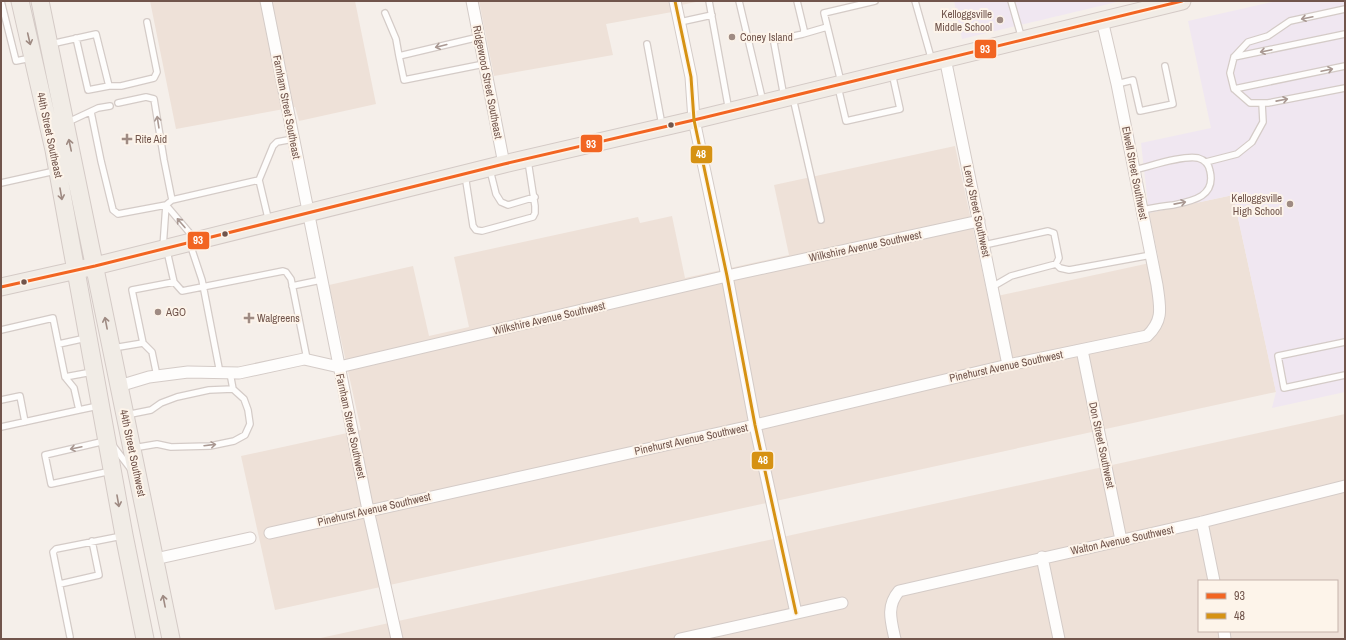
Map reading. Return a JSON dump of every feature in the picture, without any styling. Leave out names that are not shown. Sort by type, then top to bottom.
[{"type":"main road","name":"44th Street Southeast","points":[[20,1],[57,171],[75,270]]},
{"type":"main road","name":"44th Street Southeast","points":[[40,1],[95,266]]},
{"type":"main road","points":[[1,287],[95,266],[528,158],[694,120],[939,59],[1182,1]]},
{"type":"main road","name":"44th Street Southwest","points":[[95,266],[131,448],[170,631]]},
{"type":"main road","name":"44th Street Southwest","points":[[75,270],[124,535],[145,639]]},
{"type":"main road","points":[[124,535],[132,536],[140,541],[155,559]]},
{"type":"main road","points":[[139,612],[159,622],[170,631]]},
{"type":"street","name":"Farnham Street Southeast","points":[[266,1],[308,212]]},
{"type":"street","name":"Ridgewood Street Southeast","points":[[472,1],[484,64],[497,166]]},
{"type":"street","points":[[676,1],[691,77],[694,120],[727,276],[755,425],[796,613]]},
{"type":"street","name":"Elwell Street Southwest","points":[[1102,20],[1117,84],[1151,255],[1160,310],[1156,328]]},
{"type":"street","name":"Leroy Street Southwest","points":[[939,59],[979,221],[1008,365]]},
{"type":"street","name":"Farnham Street Southwest","points":[[308,212],[368,510],[397,639]]},
{"type":"street","name":"Wilkshire Avenue Southwest","points":[[119,386],[156,376],[188,372],[239,373],[304,359],[339,368],[727,276],[979,221]]},
{"type":"street","name":"Pinehurst Avenue Southwest","points":[[270,533],[755,425],[1008,365],[1147,336],[1156,328]]},
{"type":"street","name":"Don Street Southwest","points":[[1082,350],[1121,540]]},
{"type":"street","name":"Walton Avenue Southwest","points":[[894,639],[890,609],[891,602],[899,591],[1042,557],[1202,522],[1345,486]]},
{"type":"street","points":[[1202,522],[1214,580]]},
{"type":"street","points":[[155,559],[250,538]]},
{"type":"street","points":[[1042,557],[1059,639]]},
{"type":"street","points":[[680,639],[842,603]]},
{"type":"lane","points":[[2,1],[16,61],[33,57]]},
{"type":"lane","points":[[710,1],[729,111]]},
{"type":"lane","points":[[739,1],[763,102]]},
{"type":"lane","points":[[797,1],[804,30],[803,34]]},
{"type":"lane","points":[[874,1],[824,13],[846,121],[900,109],[892,71]]},
{"type":"lane","points":[[916,1],[939,59]]},
{"type":"lane","points":[[1011,1],[1022,39]]},
{"type":"lane","points":[[1345,9],[1290,21],[1268,36],[1248,42],[1234,58],[1230,73],[1234,89],[1250,103],[1262,103],[1345,88]]},
{"type":"lane","points":[[384,13],[396,39],[404,80],[484,64]]},
{"type":"lane","points":[[680,22],[712,15]]},
{"type":"lane","points":[[76,38],[88,90],[110,86],[120,86],[154,78],[157,72],[147,22]]},
{"type":"lane","points":[[821,220],[774,42],[776,40],[827,27]]},
{"type":"lane","points":[[49,44],[96,34],[110,86]]},
{"type":"lane","points":[[1234,58],[1345,34]]},
{"type":"lane","points":[[399,56],[479,37]]},
{"type":"lane","points":[[647,44],[663,127]]},
{"type":"lane","points":[[1117,84],[1133,80],[1140,111],[1173,104],[1165,66]]},
{"type":"lane","points":[[1234,89],[1345,66]]},
{"type":"lane","points":[[118,103],[146,97],[154,99],[172,200]]},
{"type":"lane","points":[[1206,162],[1237,154],[1252,142],[1263,122],[1262,103]]},
{"type":"lane","points":[[65,123],[98,108],[110,106]]},
{"type":"lane","points":[[91,112],[113,210],[118,214],[166,205],[172,200],[259,180]]},
{"type":"lane","points":[[269,222],[259,180],[272,146],[277,142],[293,139]]},
{"type":"lane","points":[[464,174],[473,226],[476,230],[482,231],[533,217],[535,213],[535,197],[528,158]]},
{"type":"lane","points":[[1134,170],[1184,159],[1199,158],[1206,162],[1210,170],[1210,188],[1201,196],[1192,201],[1142,210]]},
{"type":"lane","points":[[497,166],[496,194],[501,202],[508,205],[535,197]]},
{"type":"lane","points":[[1,183],[57,171]]},
{"type":"lane","points":[[131,448],[157,444],[171,447],[210,446],[234,441],[245,435],[250,424],[248,410],[244,399],[233,389],[225,373],[193,241],[166,205]]},
{"type":"lane","points":[[166,205],[165,248],[174,282],[182,291],[283,271],[286,272],[291,279],[307,360]]},
{"type":"lane","points":[[984,245],[1049,231],[1054,233],[1059,258],[1056,264],[1011,276],[992,287]]},
{"type":"lane","points":[[1056,264],[1060,268],[1069,270],[1151,255]]},
{"type":"lane","points":[[292,286],[321,280]]},
{"type":"lane","points":[[156,376],[152,352],[143,342],[132,290],[174,282]]},
{"type":"lane","points":[[1,330],[53,318],[65,377],[74,388],[79,410]]},
{"type":"lane","points":[[58,344],[87,337]]},
{"type":"lane","points":[[112,348],[143,342]]},
{"type":"lane","points":[[1345,342],[1278,356],[1284,388],[1345,375]]},
{"type":"lane","points":[[65,377],[94,372]]},
{"type":"lane","points":[[125,416],[151,410],[161,403],[177,396],[209,390],[233,389]]},
{"type":"lane","points":[[1,400],[20,396],[25,422]]},
{"type":"lane","points":[[1,427],[100,406]]},
{"type":"lane","points":[[112,471],[51,484],[44,455],[107,441],[116,449],[138,478]]},
{"type":"lane","points":[[70,637],[53,552],[56,549],[124,535]]},
{"type":"lane","points":[[60,584],[99,575],[92,542]]},
{"type":"shaded area","points":[[150,1],[355,1],[376,104],[299,121],[295,107],[176,129]]},
{"type":"shaded area","points":[[479,1],[701,1],[671,7],[672,12],[606,24],[613,55],[494,76]]},
{"type":"shaded area","name":"Kelloggsville Middle School","points":[[954,1],[1121,1],[962,39]]},
{"type":"shaded area","name":"Kelloggsville High School","points":[[1277,1],[1345,1],[1345,392],[1272,408],[1276,392],[1233,195],[1149,213],[1141,143],[1211,128],[1188,21]]},
{"type":"shaded area","points":[[955,146],[988,298],[1159,261],[1149,213],[1233,195],[1276,392],[275,610],[241,456],[361,430],[329,285],[413,266],[429,336],[469,327],[454,257],[638,217],[640,223],[672,216],[685,278],[789,255],[774,185]]},
{"type":"shaded area","points":[[1345,414],[1345,639],[316,639]]},
{"type":"transit line","name":"48","points":[[675,1],[691,77],[694,120],[727,276],[755,425],[796,613]]},
{"type":"transit line","name":"93","points":[[1,287],[95,266],[504,164],[694,120],[1182,1]]},
{"type":"place","name":"Kelloggsville Middle School","points":[[1000,20]]},
{"type":"place","name":"Coney Island","points":[[732,37]]},
{"type":"place","name":"Rite Aid","points":[[127,139]]},
{"type":"place","name":"Kelloggsville High School","points":[[1290,204]]},
{"type":"place","name":"AGO","points":[[158,312]]},
{"type":"place","name":"Walgreens","points":[[249,318]]}]
